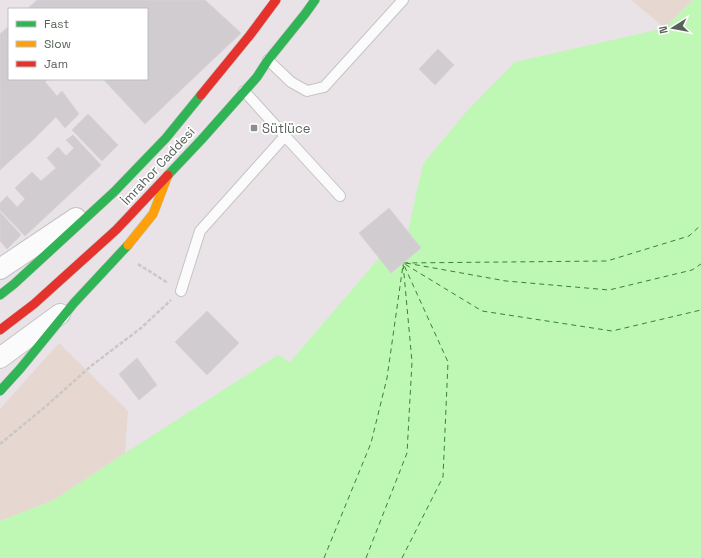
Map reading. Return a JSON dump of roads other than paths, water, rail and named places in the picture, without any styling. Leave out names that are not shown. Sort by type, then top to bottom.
[{"type":"main road","name":"İmrahor Caddesi","points":[[0,296],[114,192],[166,138],[250,35],[276,0]]},
{"type":"main road","name":"İmrahor Caddesi","points":[[0,330],[34,304],[116,230],[202,139],[257,77],[268,60],[305,14],[319,2]]},
{"type":"main road","points":[[0,392],[74,303],[121,253],[153,214],[169,174]]},
{"type":"street","points":[[0,269],[114,192]]},
{"type":"street","points":[[0,358],[74,303]]},
{"type":"lane","points":[[268,60],[291,82],[307,91],[324,87],[403,0]]},
{"type":"lane","points":[[244,91],[340,196]]},
{"type":"lane","points":[[181,291],[200,231],[285,136]]},
{"type":"place","name":"Sütlüce","points":[[254,128]]}]
